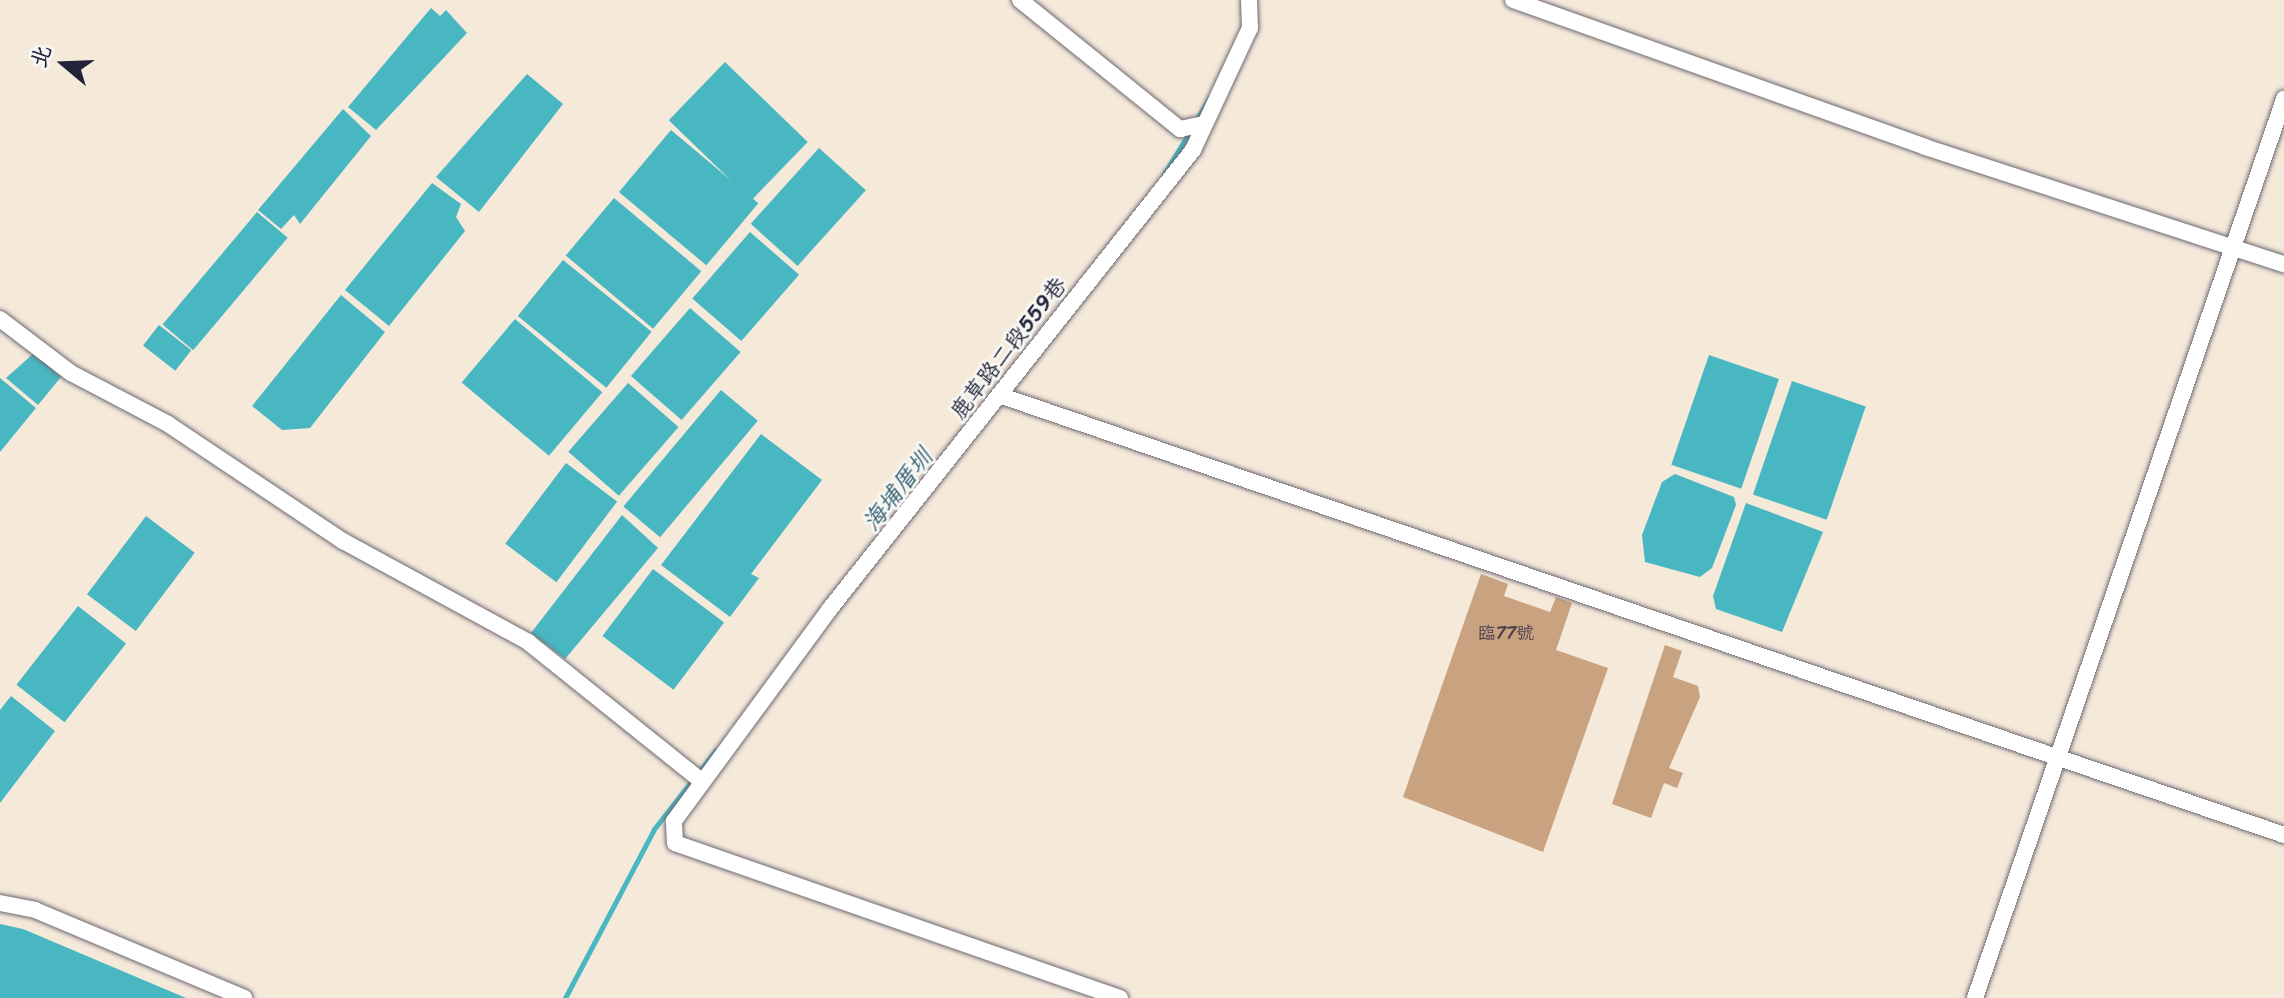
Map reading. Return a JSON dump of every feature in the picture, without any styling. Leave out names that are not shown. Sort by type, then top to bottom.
[{"type":"street","points":[[1020,0],[1180,129],[1204,124]]},
{"type":"street","name":"鹿草路二段559巷","points":[[1120,998],[675,843],[674,821],[700,780],[1193,150],[1250,28],[1249,0]]},
{"type":"street","points":[[1513,0],[1925,147],[2236,245],[2284,264]]},
{"type":"street","points":[[1975,998],[2284,99]]},
{"type":"street","points":[[0,319],[71,373],[168,424],[343,541],[528,642],[700,780]]},
{"type":"street","points":[[999,395],[2284,835]]},
{"type":"street","points":[[0,903],[35,910],[244,998]]},
{"type":"water","points":[[431,8],[440,16],[446,10],[467,33],[376,130],[348,107]]},
{"type":"water","points":[[725,62],[808,142],[751,200],[669,120]]},
{"type":"water","points":[[527,74],[563,104],[479,212],[436,177]]},
{"type":"water","points":[[343,109],[371,136],[300,224],[294,215],[281,229],[258,210]]},
{"type":"water","points":[[671,130],[758,203],[706,265],[619,192]]},
{"type":"water","points":[[819,148],[866,190],[798,266],[751,224]]},
{"type":"water","points":[[432,183],[461,204],[456,217],[465,231],[389,326],[345,290]]},
{"type":"water","points":[[614,198],[701,271],[653,329],[566,255]]},
{"type":"water","points":[[257,212],[288,238],[193,350],[163,325]]},
{"type":"water","points":[[750,232],[799,275],[741,341],[692,298]]},
{"type":"water","points":[[563,260],[652,332],[606,388],[518,316]]},
{"type":"water","points":[[341,295],[385,332],[310,428],[282,430],[252,406]]},
{"type":"water","points":[[690,308],[741,352],[682,420],[631,376]]},
{"type":"water","points":[[515,319],[602,392],[549,456],[462,383]]},
{"type":"water","points":[[159,325],[191,350],[175,371],[143,345]]},
{"type":"water","points":[[34,353],[61,377],[38,405],[6,378]]},
{"type":"water","points":[[1709,355],[1779,379],[1741,489],[1671,465]]},
{"type":"water","points":[[0,378],[36,408],[0,452]]},
{"type":"water","points":[[1792,381],[1866,406],[1827,520],[1753,494]]},
{"type":"water","points":[[628,383],[679,427],[619,496],[568,452]]},
{"type":"water","points":[[721,390],[758,421],[660,537],[623,506]]},
{"type":"water","points":[[761,434],[822,480],[751,574],[759,578],[730,617],[661,565]]},
{"type":"water","points":[[566,463],[617,502],[556,582],[505,544]]},
{"type":"water","points":[[1675,474],[1734,497],[1736,505],[1712,568],[1700,577],[1645,562],[1642,535],[1662,482]]},
{"type":"water","points":[[1746,503],[1823,532],[1782,632],[1716,609],[1713,596]]},
{"type":"water","points":[[622,515],[658,548],[565,659],[531,633]]},
{"type":"water","points":[[146,516],[195,553],[136,631],[87,594]]},
{"type":"water","points":[[653,569],[724,623],[674,690],[602,636]]},
{"type":"water","points":[[78,606],[126,644],[65,722],[16,685]]},
{"type":"water","points":[[11,696],[55,731],[0,803],[0,710]]},
{"type":"water","points":[[0,924],[23,929],[186,998],[0,998]]},
{"type":"building","points":[[1481,574],[1508,584],[1504,596],[1550,612],[1556,597],[1572,603],[1556,650],[1608,668],[1543,852],[1403,797]]},
{"type":"building","points":[[1665,645],[1682,651],[1673,677],[1698,686],[1700,697],[1669,768],[1683,773],[1677,788],[1664,783],[1651,818],[1612,804]]},
{"type":"waterway","name":"海埔厝圳","points":[[1195,122],[1210,97]]},
{"type":"waterway","name":"海埔厝圳","points":[[1164,174],[1190,131]]},
{"type":"waterway","name":"海埔厝圳","points":[[565,998],[654,829],[716,750]]}]
